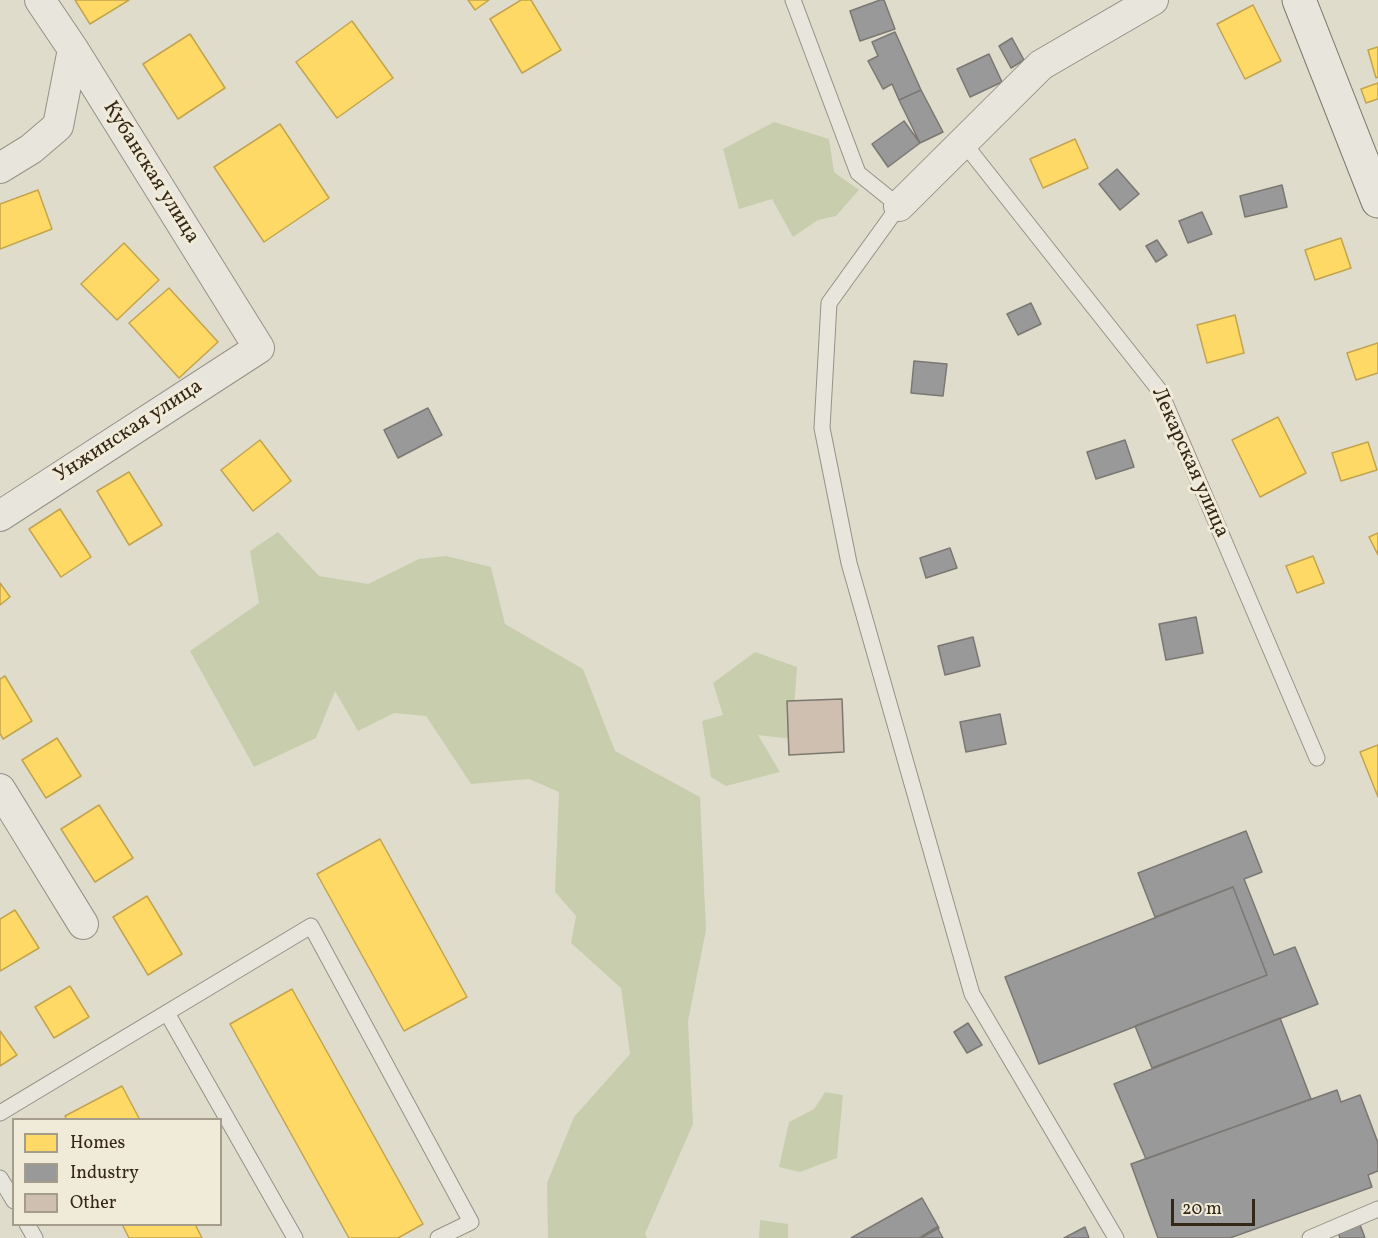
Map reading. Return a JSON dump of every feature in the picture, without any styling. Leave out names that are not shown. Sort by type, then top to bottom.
[{"type":"street","name":"Кубанская улица","points":[[40,0],[74,49],[259,348]]},
{"type":"street","points":[[899,206],[1041,65],[1151,0]]},
{"type":"street","points":[[1299,0],[1378,201]]},
{"type":"street","points":[[0,168],[31,149],[58,126],[74,49]]},
{"type":"street","name":"Унжинская улица","points":[[0,516],[259,348]]},
{"type":"street","points":[[0,789],[83,924]]},
{"type":"lane","points":[[794,0],[858,173],[899,206],[828,303],[822,428],[847,552],[972,994],[1116,1238]]},
{"type":"lane","name":"Лекарская улица","points":[[963,142],[1160,391],[1317,758]]},
{"type":"lane","points":[[0,1113],[311,926],[471,1222],[438,1238]]},
{"type":"lane","points":[[167,1013],[295,1238]]},
{"type":"lane","points":[[0,1178],[12,1198]]},
{"type":"lane","points":[[1310,1238],[1378,1209]]},
{"type":"green space","points":[[774,122],[829,139],[834,172],[859,190],[836,216],[818,220],[793,237],[772,199],[739,209],[723,149]]},
{"type":"green space","points":[[278,532],[319,576],[368,584],[419,559],[446,556],[491,567],[505,624],[583,669],[615,751],[700,797],[706,930],[688,1021],[693,1124],[645,1234],[647,1238],[548,1238],[547,1183],[574,1117],[630,1054],[621,988],[571,943],[576,916],[555,892],[559,792],[529,779],[471,784],[426,716],[394,713],[358,731],[335,691],[316,738],[254,767],[190,651],[259,603],[250,551]]},
{"type":"green space","points":[[755,652],[797,667],[792,739],[758,735],[780,772],[726,786],[711,777],[702,721],[723,715],[713,683]]},
{"type":"green space","points":[[825,1092],[843,1095],[837,1158],[800,1172],[779,1167],[789,1122],[814,1109]]},
{"type":"green space","points":[[760,1220],[788,1224],[788,1238],[759,1238]]},
{"type":"building: Homes","points":[[75,0],[129,0],[90,24]]},
{"type":"building: Homes","points":[[468,0],[489,0],[475,10]]},
{"type":"building: Homes","points":[[521,0],[531,0],[561,50],[522,73],[490,19]]},
{"type":"building: Homes","points":[[1253,5],[1281,61],[1245,79],[1217,24]]},
{"type":"building: Homes","points":[[352,21],[393,78],[337,118],[296,62]]},
{"type":"building: Homes","points":[[190,34],[225,88],[178,119],[143,64]]},
{"type":"building: Homes","points":[[1378,47],[1378,77],[1376,78],[1368,50]]},
{"type":"building: Homes","points":[[1378,83],[1378,99],[1366,103],[1361,89]]},
{"type":"building: Homes","points":[[280,124],[329,198],[264,242],[214,167]]},
{"type":"building: Homes","points":[[1075,139],[1088,168],[1043,188],[1030,159]]},
{"type":"building: Homes","points":[[38,190],[52,229],[0,249],[0,204]]},
{"type":"building: Homes","points":[[1341,238],[1351,268],[1315,280],[1305,250]]},
{"type":"building: Homes","points":[[124,243],[159,280],[117,320],[81,284]]},
{"type":"building: Homes","points":[[169,288],[218,342],[179,378],[129,323]]},
{"type":"building: Homes","points":[[1235,315],[1244,353],[1207,363],[1197,325]]},
{"type":"building: Homes","points":[[1378,343],[1378,373],[1356,380],[1347,353]]},
{"type":"building: Homes","points":[[1278,417],[1306,473],[1260,497],[1232,440]]},
{"type":"building: Homes","points":[[260,440],[291,481],[253,511],[221,470]]},
{"type":"building: Homes","points":[[1368,442],[1377,470],[1341,481],[1332,453]]},
{"type":"building: Homes","points":[[129,472],[162,525],[129,545],[97,491]]},
{"type":"building: Homes","points":[[60,509],[91,557],[61,577],[29,529]]},
{"type":"building: Homes","points":[[1378,533],[1378,555],[1369,537]]},
{"type":"building: Homes","points":[[1313,556],[1324,583],[1297,593],[1286,566]]},
{"type":"building: Homes","points":[[0,583],[10,597],[0,605]]},
{"type":"building: Homes","points":[[5,676],[32,721],[3,739],[0,733],[0,679]]},
{"type":"building: Homes","points":[[57,738],[81,776],[46,798],[22,760]]},
{"type":"building: Homes","points":[[1378,745],[1378,797],[1360,752]]},
{"type":"building: Homes","points":[[99,805],[133,858],[95,882],[61,829]]},
{"type":"building: Homes","points":[[380,839],[467,997],[404,1031],[317,874]]},
{"type":"building: Homes","points":[[147,896],[182,954],[148,975],[113,917]]},
{"type":"building: Homes","points":[[15,910],[39,948],[0,971],[0,919]]},
{"type":"building: Homes","points":[[70,986],[89,1017],[54,1038],[35,1007]]},
{"type":"building: Homes","points":[[292,989],[423,1224],[398,1238],[349,1238],[230,1024]]},
{"type":"building: Homes","points":[[0,1031],[17,1055],[0,1066]]},
{"type":"building: Homes","points":[[122,1086],[139,1118],[66,1118],[65,1116]]},
{"type":"building: Homes","points":[[123,1226],[196,1226],[202,1238],[129,1238]]},
{"type":"building: Industry","points":[[884,0],[895,29],[860,41],[850,11]]},
{"type":"building: Industry","points":[[895,32],[921,90],[899,100],[892,84],[883,89],[868,61],[878,56],[872,42]]},
{"type":"building: Industry","points":[[1012,38],[1024,60],[1011,68],[999,46]]},
{"type":"building: Industry","points":[[989,54],[1002,82],[970,97],[957,69]]},
{"type":"building: Industry","points":[[921,90],[943,132],[920,143],[899,100]]},
{"type":"building: Industry","points":[[904,121],[920,143],[888,167],[872,144]]},
{"type":"building: Industry","points":[[1117,169],[1139,194],[1120,210],[1099,184]]},
{"type":"building: Industry","points":[[1282,185],[1287,207],[1245,217],[1240,196]]},
{"type":"building: Industry","points":[[1202,212],[1212,234],[1188,243],[1179,221]]},
{"type":"building: Industry","points":[[1157,240],[1167,255],[1156,262],[1146,246]]},
{"type":"building: Industry","points":[[1031,303],[1041,324],[1018,335],[1007,314]]},
{"type":"building: Industry","points":[[914,361],[947,364],[943,396],[911,393]]},
{"type":"building: Industry","points":[[428,408],[442,435],[398,458],[384,430]]},
{"type":"building: Industry","points":[[1125,440],[1134,467],[1096,479],[1087,452]]},
{"type":"building: Industry","points":[[950,548],[957,568],[926,578],[920,558]]},
{"type":"building: Industry","points":[[1196,617],[1203,653],[1166,660],[1159,624]]},
{"type":"building: Industry","points":[[973,637],[980,666],[945,675],[938,646]]},
{"type":"building: Industry","points":[[1000,714],[1006,744],[966,752],[960,722]]},
{"type":"building: Industry","points":[[1246,831],[1262,872],[1244,879],[1274,955],[1295,947],[1318,1004],[1152,1068],[1135,1026],[1267,975],[1233,887],[1155,917],[1138,873]]},
{"type":"building: Industry","points":[[1233,887],[1267,975],[1039,1064],[1005,977]]},
{"type":"building: Industry","points":[[1280,1018],[1311,1099],[1146,1159],[1114,1084]]},
{"type":"building: Industry","points":[[968,1023],[982,1045],[967,1053],[954,1032]]},
{"type":"building: Industry","points":[[1337,1090],[1341,1102],[1360,1095],[1378,1143],[1378,1171],[1368,1175],[1372,1187],[1230,1238],[1158,1238],[1131,1164]]},
{"type":"building: Industry","points":[[922,1198],[939,1228],[921,1238],[851,1238]]},
{"type":"building: Industry","points":[[1359,1222],[1365,1238],[1340,1238],[1337,1230]]},
{"type":"building: Industry","points":[[937,1227],[943,1238],[919,1238]]},
{"type":"building: Industry","points":[[1085,1227],[1089,1238],[1064,1238]]},
{"type":"building: Other","points":[[842,699],[844,752],[789,755],[787,701]]}]
